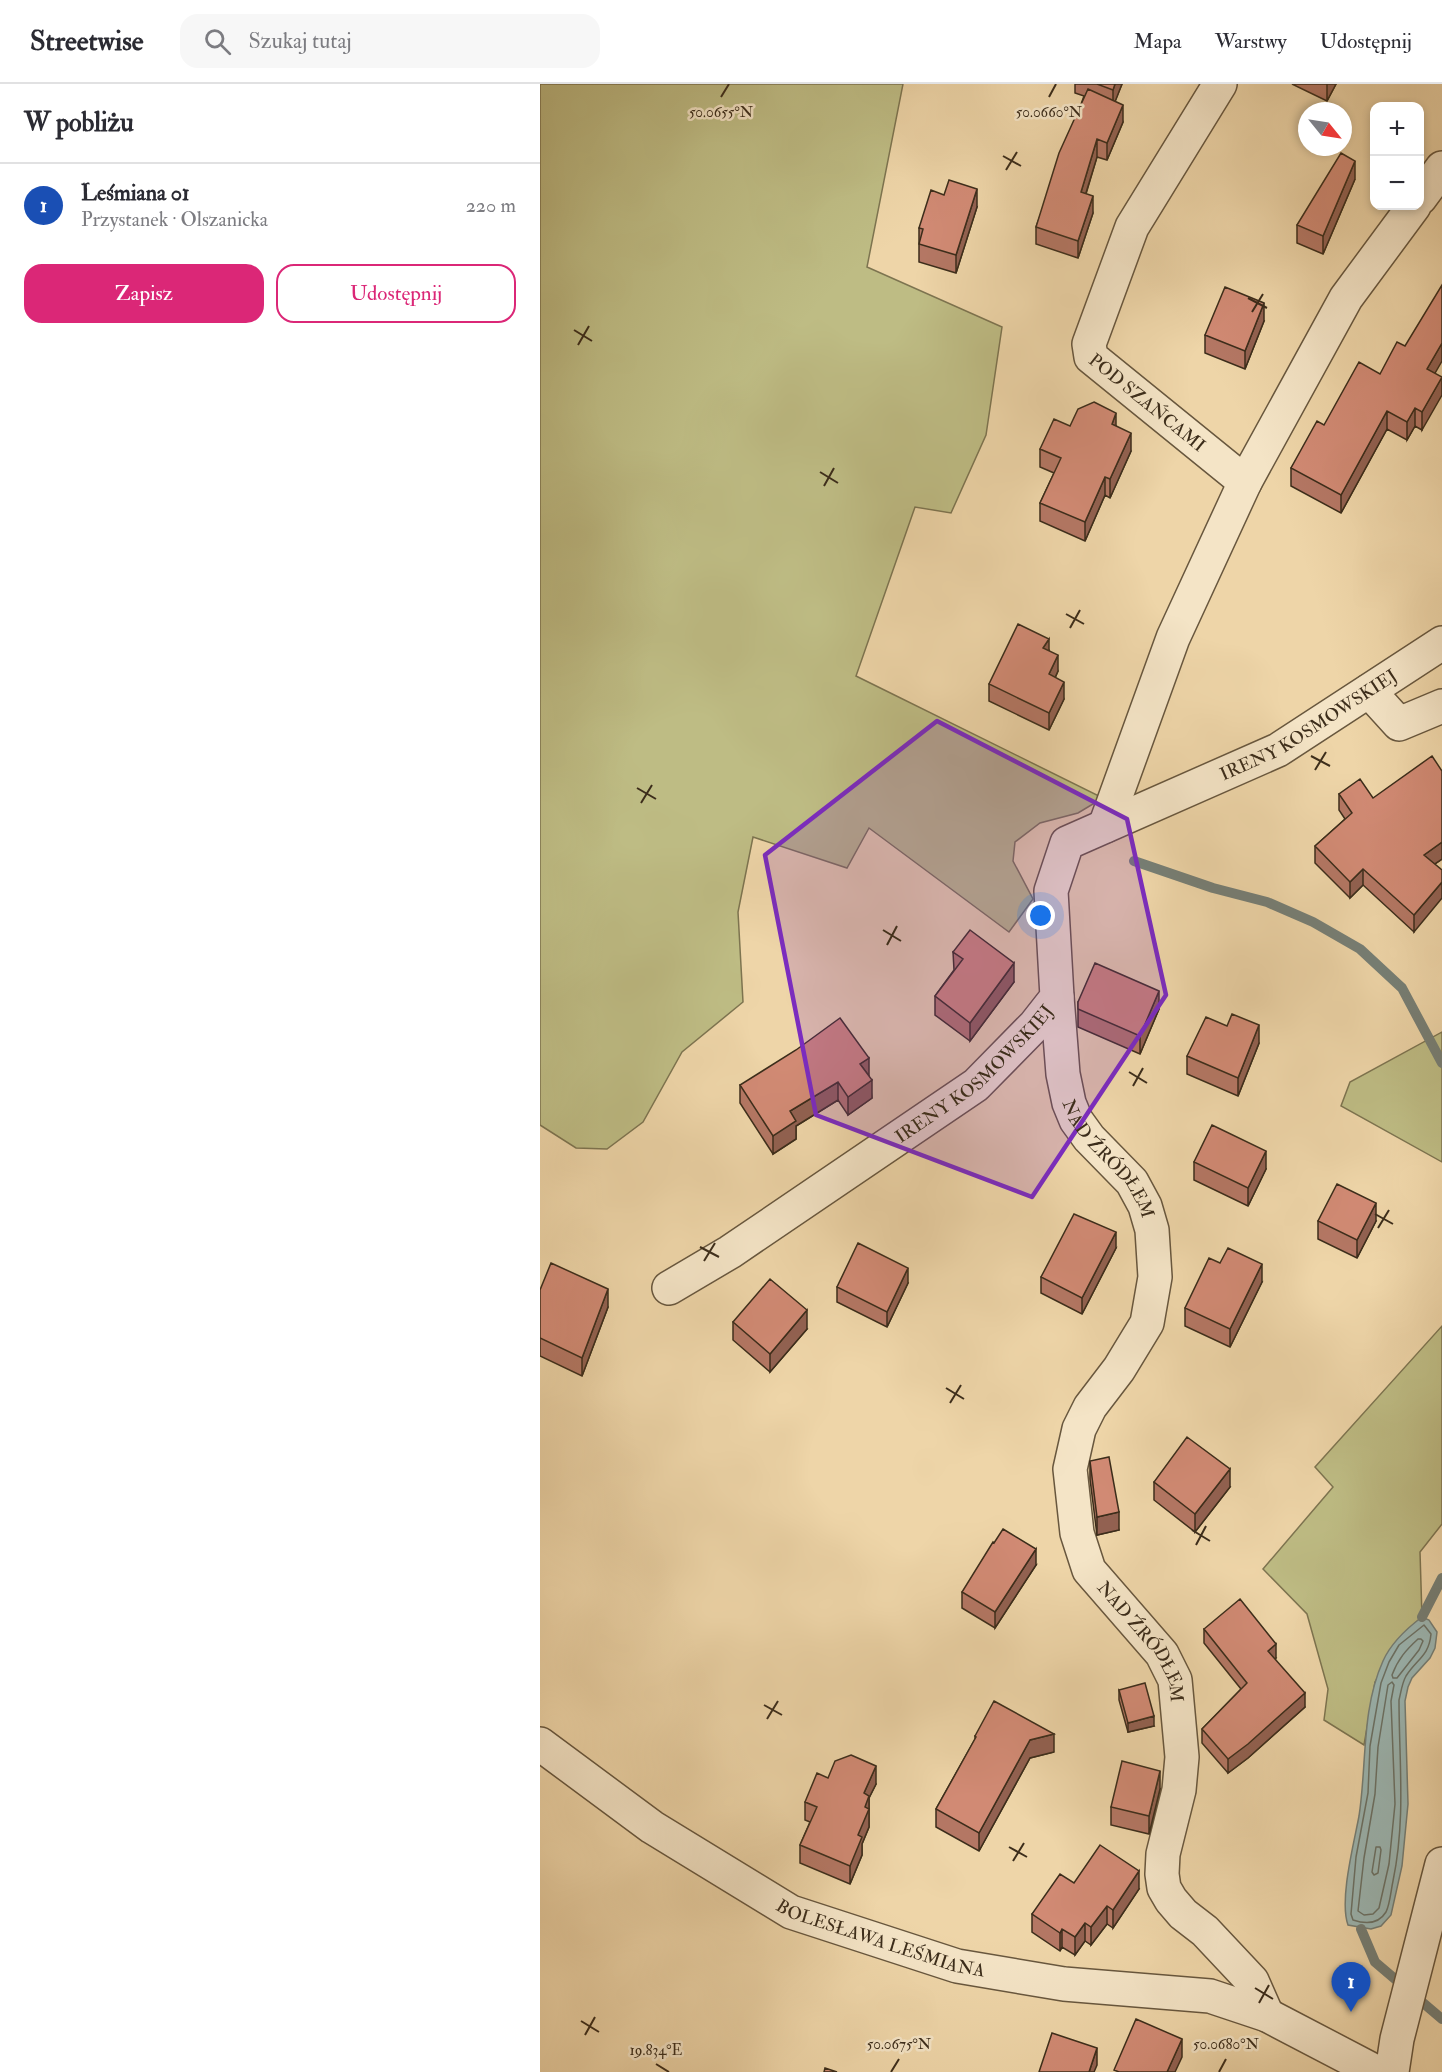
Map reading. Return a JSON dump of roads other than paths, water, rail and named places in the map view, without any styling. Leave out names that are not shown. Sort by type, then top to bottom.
[{"type":"street","name":"POD SZAŃCAMI","points":[[1220,84],[1132,227],[1089,344],[1091,357],[1245,482]]},
{"type":"street","points":[[1424,191],[1442,168]]},
{"type":"street","points":[[1105,826],[1173,638],[1245,482],[1346,298],[1411,210]]},
{"type":"street","name":"IRENY KOSMOWSKIEJ","points":[[669,1288],[730,1252],[976,1086],[1035,1024],[1057,997],[1051,891],[1067,843],[1278,750],[1442,643]]},
{"type":"street","points":[[1369,691],[1399,724],[1442,706]]},
{"type":"street","name":"NAD ŹRÓDŁEM","points":[[1057,997],[1063,1074],[1069,1103],[1076,1120],[1089,1138],[1132,1182],[1145,1206],[1152,1230],[1155,1277],[1148,1323],[1119,1370],[1090,1407],[1079,1429],[1070,1469],[1077,1533],[1089,1570],[1162,1654],[1175,1680],[1182,1757],[1179,1790],[1163,1854],[1164,1888],[1183,1914],[1205,1931],[1252,1981],[1267,2015]]},
{"type":"street","name":"BOLESŁAWA LEŚMIANA","points":[[540,1744],[652,1827],[791,1912],[957,1966],[1064,1984],[1210,1996],[1267,2015],[1376,2072]]},
{"type":"street","points":[[1392,2072],[1401,2023],[1440,1875]]},
{"type":"water","points":[[1422,1617],[1429,1620],[1437,1632],[1435,1648],[1430,1658],[1412,1678],[1405,1701],[1408,1804],[1402,1866],[1391,1915],[1381,1926],[1371,1929],[1348,1925],[1346,1887],[1359,1816],[1371,1699],[1386,1654],[1410,1626]]},
{"type":"waterway","points":[[1134,861],[1213,888],[1267,902],[1313,922],[1360,949],[1402,988],[1442,1063]]},
{"type":"waterway","points":[[1422,1617],[1442,1578]]},
{"type":"waterway","points":[[1361,1929],[1375,1962],[1442,2019]]},
{"type":"place","name":"Leśmiana 01","points":[[1351,2012]]}]
